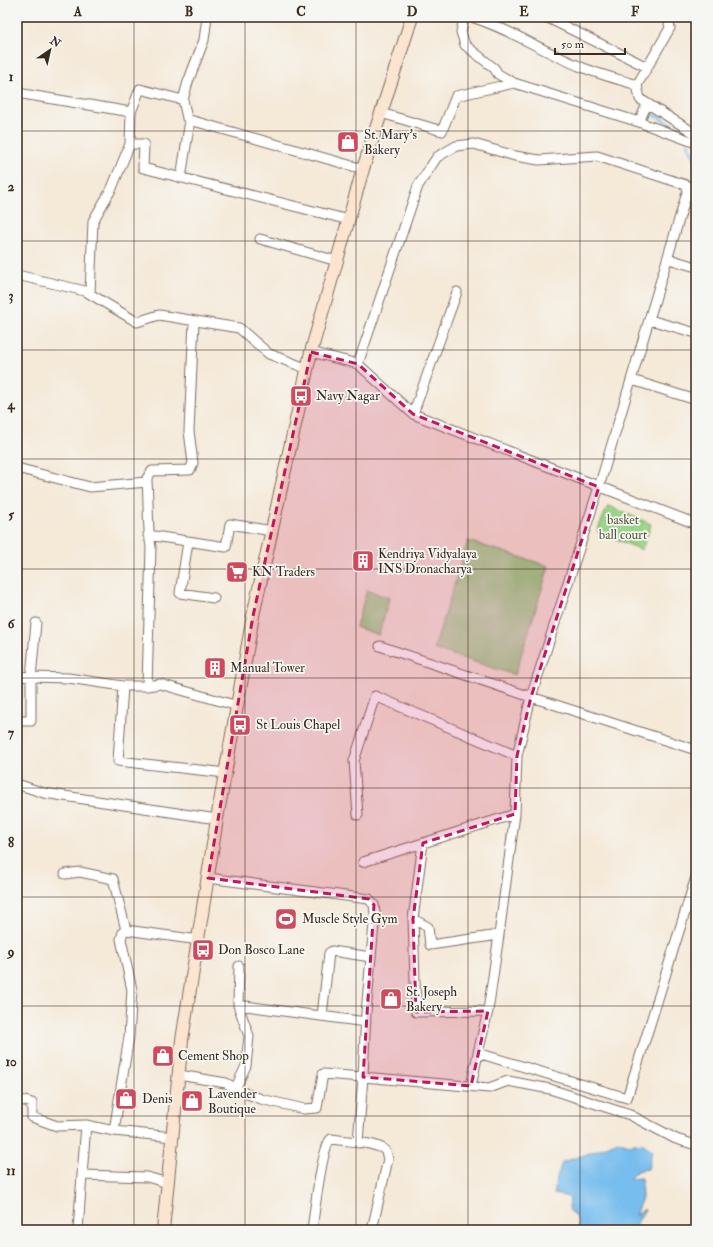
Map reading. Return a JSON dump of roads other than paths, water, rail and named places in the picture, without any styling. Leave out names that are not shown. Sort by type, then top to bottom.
[{"type":"main road","points":[[163,1230],[182,1040],[217,819],[253,616],[311,352],[363,169],[412,17]]},
{"type":"street","points":[[207,17],[204,40],[188,82],[183,100],[187,118],[363,169]]},
{"type":"street","points":[[464,17],[461,32],[465,45],[494,68],[498,74],[514,83],[638,122],[696,143]]},
{"type":"street","points":[[470,17],[482,19],[491,23],[529,43],[579,66],[637,85]]},
{"type":"street","points":[[546,17],[647,67]]},
{"type":"street","points":[[668,17],[670,28],[637,85],[640,99],[696,134]]},
{"type":"street","points":[[381,113],[442,131],[456,96],[514,83]]},
{"type":"street","points":[[90,294],[93,221],[112,188],[130,144],[131,112],[140,89],[183,100]]},
{"type":"street","points":[[17,92],[131,112]]},
{"type":"street","points":[[638,122],[647,104]]},
{"type":"street","points":[[181,178],[190,120]]},
{"type":"street","points":[[130,144],[144,144],[143,168],[349,220]]},
{"type":"street","points":[[358,364],[418,186],[437,157],[456,146],[474,144],[515,156],[540,160],[597,156],[693,187],[669,259],[599,487],[531,697],[517,756],[515,814],[488,1011],[471,1086]]},
{"type":"street","points":[[260,239],[336,261]]},
{"type":"street","points":[[669,259],[696,267]]},
{"type":"street","points":[[17,275],[90,294],[137,322],[159,315],[239,328],[269,354],[308,369]]},
{"type":"street","points":[[414,414],[457,292]]},
{"type":"street","points":[[650,320],[696,333]]},
{"type":"street","points":[[147,686],[151,547],[148,535],[149,514],[147,478],[152,471],[190,470],[193,463],[189,432],[194,321]]},
{"type":"street","points":[[311,352],[358,364],[414,414],[696,524]]},
{"type":"street","points":[[632,380],[696,400]]},
{"type":"street","points":[[17,468],[90,488],[147,482]]},
{"type":"street","points":[[148,535],[226,547],[230,524],[272,532]]},
{"type":"street","points":[[188,542],[180,593],[214,598]]},
{"type":"street","points":[[17,721],[31,721],[31,677],[36,624]]},
{"type":"street","points":[[380,646],[531,697],[696,750]]},
{"type":"street","points":[[17,676],[68,678],[123,686],[147,686],[160,684],[238,706]]},
{"type":"street","points":[[123,686],[118,761],[226,773]]},
{"type":"street","points":[[358,814],[354,761],[374,696],[517,756]]},
{"type":"street","points":[[17,784],[44,793],[217,819]]},
{"type":"street","points":[[363,862],[515,814]]},
{"type":"street","points":[[423,843],[413,919],[416,1012],[488,1011]]},
{"type":"street","points":[[65,874],[80,872],[113,879],[126,930]]},
{"type":"street","points":[[478,1053],[628,1098],[696,877]]},
{"type":"street","points":[[208,878],[368,899],[374,905],[375,913],[358,1143]]},
{"type":"street","points":[[413,919],[428,927],[430,945],[499,935]]},
{"type":"street","points":[[126,930],[199,940]]},
{"type":"street","points":[[114,1131],[129,1036],[132,990],[121,939],[123,932],[126,930]]},
{"type":"street","points":[[322,1016],[329,953],[332,951],[371,956]]},
{"type":"street","points":[[236,1087],[246,1066],[249,1036],[238,1005],[239,966]]},
{"type":"street","points":[[238,1005],[366,1022]]},
{"type":"street","points":[[179,1076],[226,1083],[236,1087],[240,1091],[262,1099],[304,1109],[318,1108],[323,1074],[489,1088],[508,1081],[550,1089],[630,1115],[676,1139],[696,1145]]},
{"type":"street","points":[[17,1100],[32,1103],[32,1117],[57,1126],[86,1125],[114,1131],[173,1137]]},
{"type":"street","points":[[78,1230],[86,1125]]},
{"type":"street","points":[[312,1230],[328,1141],[331,1139],[379,1148],[387,1154],[388,1159],[372,1230]]},
{"type":"street","points":[[82,1175],[147,1177],[168,1183]]},
{"type":"water","points":[[618,1141],[629,1145],[642,1143],[652,1151],[648,1169],[637,1171],[629,1179],[641,1178],[642,1198],[635,1215],[645,1209],[637,1223],[636,1230],[579,1230],[577,1219],[569,1209],[570,1197],[554,1194],[556,1181],[562,1162],[590,1153]]},
{"type":"waterway","points":[[651,113],[684,132],[686,137]]},
{"type":"waterway","points":[[688,143],[696,161]]},
{"type":"place","name":"St. Mary's Bakery","points":[[348,142]]},
{"type":"place","name":"Navy Nagar","points":[[301,396]]},
{"type":"place","name":"Kendriya Vidyalaya INS Dronacharya","points":[[363,561]]},
{"type":"place","name":"KN Traders","points":[[237,572]]},
{"type":"place","name":"Manual Tower","points":[[215,668]]},
{"type":"place","name":"St Louis Chapel","points":[[240,725]]},
{"type":"place","name":"Muscle Style Gym","points":[[286,919]]},
{"type":"place","name":"Don Bosco Lane","points":[[203,950]]},
{"type":"place","name":"St. Joseph Bakery","points":[[391,999]]},
{"type":"place","name":"Cement Shop","points":[[163,1056]]},
{"type":"place","name":"Denis","points":[[126,1099]]},
{"type":"place","name":"Lavender Boutique","points":[[192,1101]]},
{"type":"park label","name":"basket ball court","points":[[623,528]]}]
